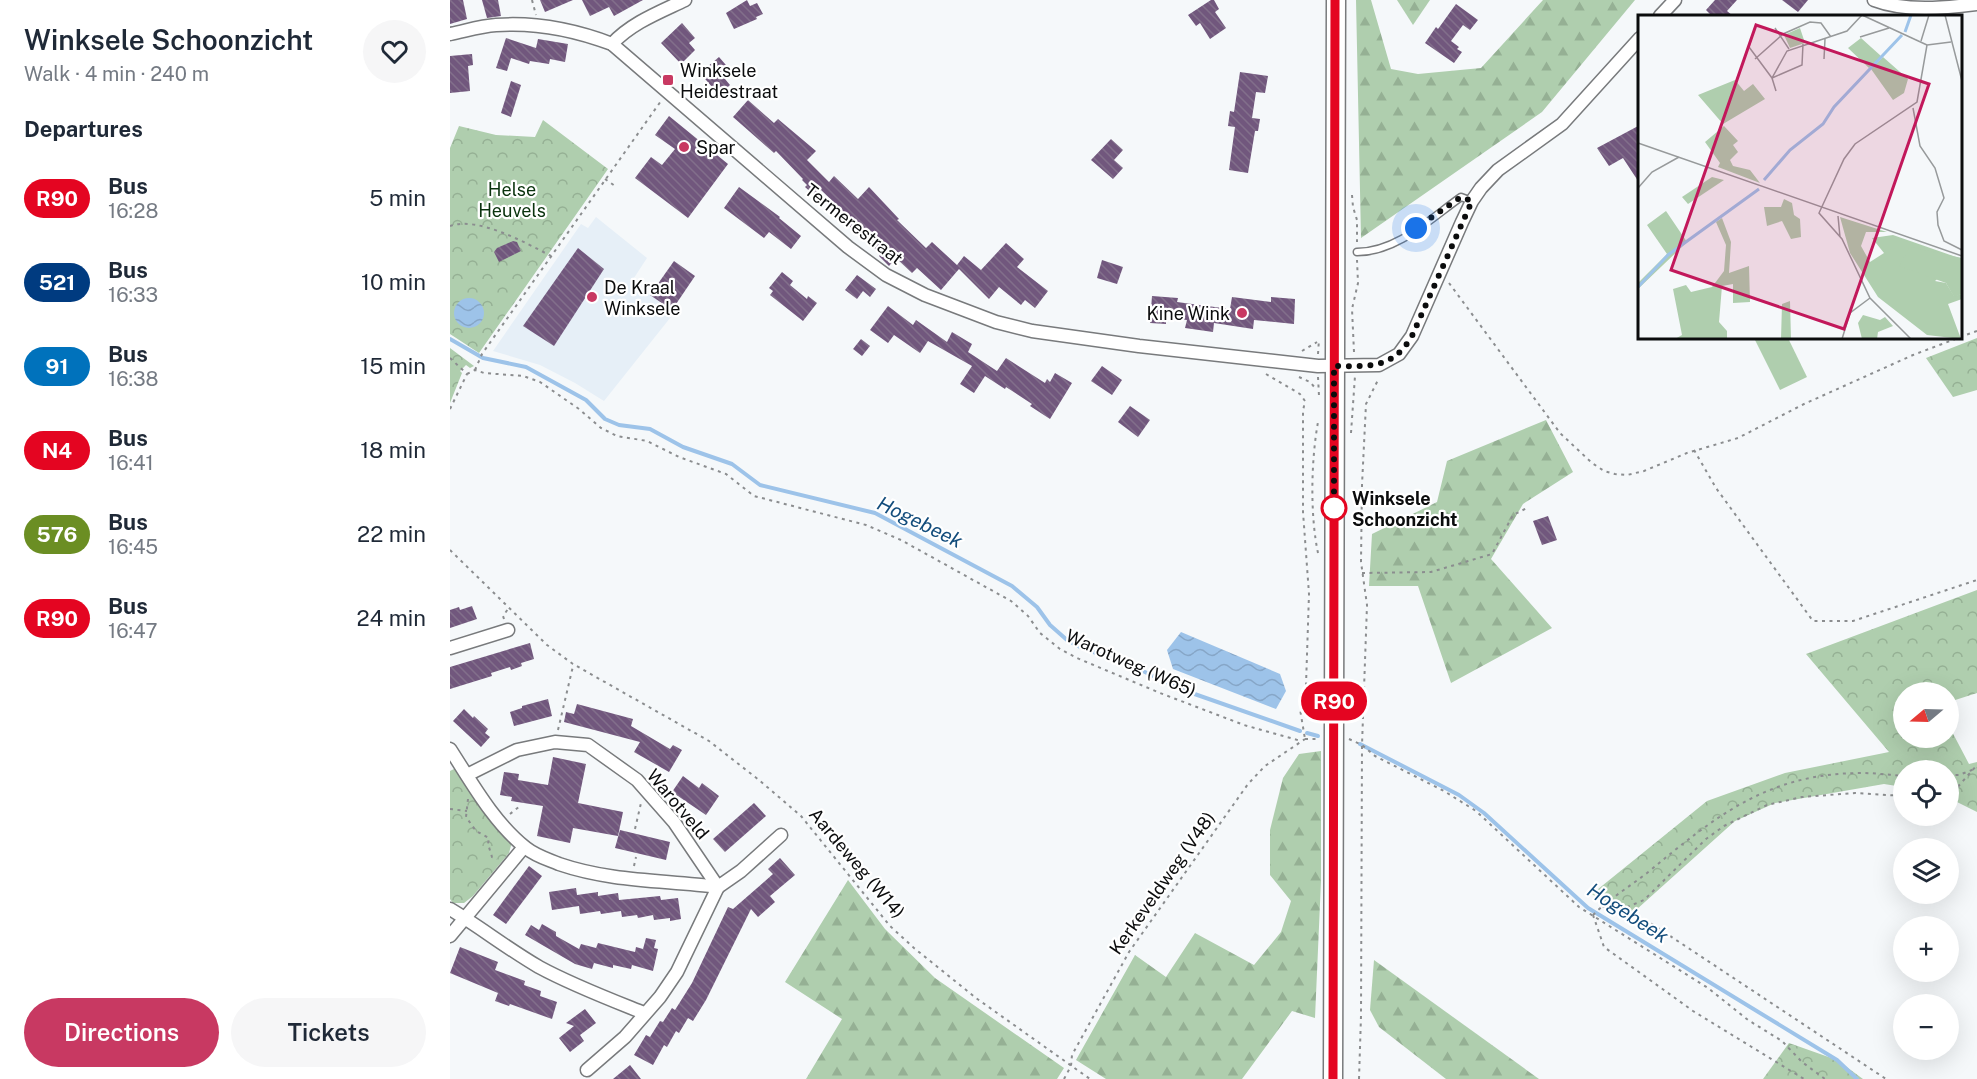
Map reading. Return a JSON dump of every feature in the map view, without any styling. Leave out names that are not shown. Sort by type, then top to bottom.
[{"type":"main road","points":[[1333,1079],[1336,0]]},
{"type":"street","points":[[450,34],[494,25],[516,24],[572,30],[612,44],[621,34],[685,0]]},
{"type":"street","points":[[1661,15],[1675,0]]},
{"type":"street","points":[[1874,0],[1901,7],[1922,3],[1937,8],[1973,3]]},
{"type":"street","name":"Termerestraat","points":[[612,44],[848,247],[886,275],[925,295],[996,322],[1032,331],[1218,356],[1334,366],[1379,365],[1399,354],[1412,336],[1472,201],[1498,170],[1562,124],[1638,40]]},
{"type":"street","points":[[450,648],[508,630]]},
{"type":"street","name":"Warotveld","points":[[467,775],[517,750],[555,742],[588,745],[637,780],[674,822],[718,887]]},
{"type":"street","points":[[450,749],[501,822],[524,847],[538,856],[585,873],[630,880],[718,887]]},
{"type":"street","points":[[587,1070],[625,1037],[660,997],[677,972],[718,887],[741,871],[781,836]]},
{"type":"street","points":[[450,936],[524,847]]},
{"type":"street","points":[[450,909],[537,966],[562,979],[645,1013]]},
{"type":"lane","points":[[1357,252],[1371,252],[1390,245],[1461,197],[1472,201]]},
{"type":"path","points":[[450,409],[467,374],[475,370],[483,354],[550,256],[668,92]]},
{"type":"path","points":[[605,179],[615,186]]},
{"type":"path","points":[[450,226],[478,225],[516,237],[550,256]]},
{"type":"path","points":[[1441,271],[1560,433],[1592,464],[1604,471],[1616,474],[1627,475],[1644,471],[1694,450],[1738,438],[1814,400],[1954,339]]},
{"type":"path","points":[[1962,336],[1977,331]]},
{"type":"path","points":[[450,358],[467,374]]},
{"type":"path","name":"Warotweg (W65)","points":[[475,370],[484,373],[523,376],[540,382],[579,409],[601,428],[616,436],[648,441],[679,457],[726,474],[754,496],[866,525],[902,540],[1011,601],[1028,616],[1040,633],[1060,649],[1077,658],[1244,725],[1303,740],[1318,739]]},
{"type":"path","points":[[1271,372],[1259,370],[1300,394],[1305,401],[1303,411],[1303,512],[1309,594],[1306,685],[1300,709],[1303,740]]},
{"type":"path","points":[[1359,1079],[1362,745],[1367,605],[1362,573],[1365,413],[1368,399],[1378,381],[1379,372]]},
{"type":"path","points":[[1296,376],[1310,382],[1318,391]]},
{"type":"path","points":[[1694,450],[1716,488],[1813,621],[1853,621],[1977,580]]},
{"type":"path","points":[[1362,573],[1431,572],[1492,554],[1513,515],[1527,508]]},
{"type":"path","name":"Aardeweg (W14)","points":[[450,550],[531,631],[573,664],[709,741],[751,774],[801,816],[890,926],[914,948],[976,998],[1090,1079]]},
{"type":"path","points":[[555,742],[573,664]]},
{"type":"path","points":[[1349,739],[1362,745],[1375,756],[1476,810],[1579,907],[1708,988],[1748,1020],[1782,1041],[1802,1062],[1825,1079]]},
{"type":"path","name":"Kerkeveldweg (V48)","points":[[1064,1079],[1071,1066],[1072,1056],[1129,952],[1248,784],[1265,766],[1303,740]]},
{"type":"path","points":[[1959,775],[1976,768]]},
{"type":"path","points":[[1959,786],[1976,768]]},
{"type":"path","points":[[1593,915],[1717,817],[1769,789],[1826,775],[1863,773],[1893,775]]},
{"type":"path","points":[[634,829],[644,788]]},
{"type":"path","points":[[466,791],[468,800],[466,817],[469,823],[476,831],[489,838],[492,857],[507,866]]},
{"type":"path","points":[[1620,910],[1644,900],[1706,839],[1724,826],[1767,806],[1802,797],[1855,793],[1893,795]]},
{"type":"path","points":[[450,809],[467,811]]},
{"type":"path","points":[[1602,906],[1620,910],[1652,924],[1886,1079]]},
{"type":"path","points":[[1593,915],[1604,947],[1693,1011],[1803,1079]]},
{"type":"shaded area","name":"De Kraal Winksele","points":[[596,217],[647,258],[632,281],[674,313],[604,401],[540,365],[493,351],[581,224],[588,228]]},
{"type":"green space","points":[[1356,0],[1371,0],[1391,69],[1418,74],[1481,68],[1543,0],[1635,0],[1542,112],[1361,238]]},
{"type":"green space","points":[[1397,0],[1430,0],[1413,25]]},
{"type":"green space","name":"Helse Heuvels","points":[[543,120],[608,169],[479,353],[450,334],[450,148],[459,126],[496,135],[535,137]]},
{"type":"green space","points":[[1977,338],[1977,390],[1953,397],[1926,358]]},
{"type":"green space","points":[[1754,339],[1788,339],[1807,377],[1780,390]]},
{"type":"green space","points":[[450,348],[474,366],[470,368],[466,365],[460,371],[462,373],[450,403]]},
{"type":"green space","points":[[1546,420],[1573,472],[1523,504],[1491,559],[1552,628],[1451,683],[1418,586],[1369,586],[1372,534],[1437,502],[1447,461]]},
{"type":"green space","points":[[1977,590],[1977,693],[1959,699],[1959,682],[1893,682],[1893,748],[1959,748],[1959,745],[1969,764],[1977,762],[1977,812],[1959,803],[1959,760],[1893,760],[1893,785],[1884,784],[1775,803],[1735,821],[1626,919],[1592,894],[1707,801],[1785,773],[1889,752],[1806,654]]},
{"type":"green space","points":[[1321,751],[1321,881],[1315,1018],[1292,1011],[1242,1079],[1106,1079],[1076,1060],[1135,955],[1166,977],[1195,933],[1254,965],[1281,932],[1291,901],[1270,875],[1270,830],[1283,778],[1299,754]]},
{"type":"green space","points":[[456,768],[512,842],[509,853],[473,896],[464,903],[453,903],[450,899],[450,771]]},
{"type":"green space","points":[[848,880],[885,929],[935,978],[1064,1068],[1057,1079],[806,1079],[842,1019],[785,982]]},
{"type":"green space","points":[[1374,960],[1539,1079],[1446,1079],[1379,1027],[1370,1010]]},
{"type":"green space","points":[[1789,1043],[1837,1060],[1863,1079],[1763,1079]]},
{"type":"water","points":[[469,298],[480,302],[484,313],[480,324],[469,328],[458,324],[454,313],[458,302]]},
{"type":"water","points":[[1181,632],[1280,674],[1286,691],[1276,709],[1173,669],[1167,650]]},
{"type":"building","points":[[450,0],[463,0],[467,19],[450,24]]},
{"type":"building","points":[[482,0],[498,0],[501,16],[487,18]]},
{"type":"building","points":[[540,0],[573,0],[545,12]]},
{"type":"building","points":[[582,0],[643,0],[614,16],[609,7],[590,16]]},
{"type":"building","points":[[747,0],[750,6],[757,3],[763,14],[734,29],[726,13]]},
{"type":"building","points":[[1214,0],[1219,9],[1215,12],[1226,28],[1210,39],[1200,23],[1196,26],[1188,15]]},
{"type":"building","points":[[1715,0],[1737,0],[1727,11],[1732,15],[1711,15],[1706,10]]},
{"type":"building","points":[[1782,0],[1808,0],[1798,12]]},
{"type":"building","points":[[1456,4],[1478,20],[1470,30],[1463,25],[1451,41],[1462,52],[1454,63],[1425,43]]},
{"type":"building","points":[[682,23],[695,38],[689,43],[695,50],[681,64],[661,43]]},
{"type":"building","points":[[506,38],[536,48],[538,39],[568,44],[565,62],[550,59],[549,64],[530,61],[529,64],[511,58],[507,71],[496,68]]},
{"type":"building","points":[[472,54],[473,65],[468,66],[470,91],[450,93],[450,56]]},
{"type":"building","points":[[719,57],[732,72],[725,79],[730,85],[719,95],[700,73]]},
{"type":"building","points":[[1240,72],[1268,76],[1265,93],[1256,92],[1252,118],[1260,119],[1258,131],[1255,131],[1248,173],[1229,170],[1235,127],[1228,126],[1230,111],[1234,112]]},
{"type":"building","points":[[511,81],[521,85],[511,117],[501,113]]},
{"type":"building","points":[[748,100],[774,123],[778,119],[816,151],[807,160],[829,182],[834,176],[858,199],[869,187],[899,219],[897,220],[926,248],[932,242],[957,265],[964,256],[981,270],[1006,243],[1024,259],[1017,267],[1048,291],[1035,308],[1025,300],[1021,305],[999,287],[989,299],[959,269],[941,290],[917,268],[912,273],[896,258],[889,266],[879,256],[881,254],[840,218],[845,213],[821,190],[815,196],[805,187],[807,185],[803,179],[776,151],[774,153],[733,117]]},
{"type":"building","points":[[669,116],[728,164],[688,218],[635,178],[651,157],[662,165],[675,149],[655,135]]},
{"type":"building","points":[[1638,126],[1638,181],[1623,158],[1609,166],[1597,148]]},
{"type":"building","points":[[1111,139],[1123,150],[1114,160],[1123,168],[1113,179],[1091,160]]},
{"type":"building","points":[[739,187],[780,217],[801,236],[791,249],[769,232],[764,238],[724,208]]},
{"type":"building","points":[[513,241],[517,242],[521,251],[499,262],[494,252],[497,248]]},
{"type":"building","name":"De Kraal Winksele","points":[[578,248],[604,269],[554,346],[523,326]]},
{"type":"building","points":[[1102,260],[1123,267],[1117,284],[1097,278]]},
{"type":"building","points":[[674,261],[695,276],[672,310],[650,295]]},
{"type":"building","points":[[782,272],[793,281],[790,285],[807,299],[808,296],[817,303],[803,321],[770,295],[773,291],[769,288]]},
{"type":"building","points":[[857,275],[876,289],[870,297],[863,291],[857,299],[845,290]]},
{"type":"building","points":[[1152,296],[1178,298],[1177,302],[1230,309],[1232,297],[1271,302],[1271,297],[1295,299],[1294,324],[1254,320],[1253,329],[1214,323],[1213,332],[1185,328],[1187,320],[1166,318],[1166,324],[1150,323]]},
{"type":"building","points":[[888,306],[913,325],[916,320],[947,342],[952,332],[972,344],[968,352],[997,371],[1006,358],[1045,383],[1047,379],[1050,382],[1055,373],[1072,383],[1050,419],[1030,406],[1032,404],[985,376],[974,393],[960,384],[972,366],[928,341],[920,353],[894,335],[888,343],[870,330]]},
{"type":"building","points":[[861,339],[870,346],[862,356],[853,349]]},
{"type":"building","points":[[1102,366],[1122,380],[1112,395],[1091,381]]},
{"type":"building","points":[[1130,406],[1150,420],[1138,437],[1118,422]]},
{"type":"building","points":[[1548,516],[1557,540],[1542,545],[1533,521]]},
{"type":"building","points":[[472,606],[477,619],[450,628],[450,610]]},
{"type":"building","points":[[530,643],[534,659],[521,663],[522,666],[491,673],[492,676],[450,689],[450,667]]},
{"type":"building","points":[[548,699],[552,716],[514,726],[510,712]]},
{"type":"building","points":[[577,704],[633,719],[631,726],[670,749],[673,745],[682,750],[669,772],[634,752],[640,742],[564,722],[566,712],[574,714]]},
{"type":"building","points":[[464,709],[488,729],[485,733],[490,737],[481,747],[453,721]]},
{"type":"building","points":[[553,757],[586,764],[578,803],[623,812],[618,836],[573,828],[570,843],[537,836],[543,806],[511,801],[512,797],[500,795],[504,772],[519,774],[518,780],[548,785]]},
{"type":"building","points":[[683,776],[699,788],[702,783],[719,796],[706,815],[672,792]]},
{"type":"building","points":[[754,803],[766,816],[725,852],[713,839]]},
{"type":"building","points":[[620,830],[670,842],[666,860],[615,848]]},
{"type":"building","points":[[780,858],[795,875],[770,896],[775,902],[758,917],[751,909],[706,1000],[693,1021],[688,1018],[679,1033],[676,1031],[667,1047],[664,1045],[653,1065],[634,1055],[646,1035],[650,1037],[672,1008],[675,1010],[692,983],[728,907],[733,909],[773,874],[768,869]]},
{"type":"building","points":[[529,866],[542,876],[506,924],[493,915]]},
{"type":"building","points":[[576,888],[577,895],[598,892],[598,896],[618,893],[619,900],[660,896],[661,900],[678,898],[681,919],[654,920],[653,915],[638,918],[637,915],[622,917],[621,911],[580,914],[579,906],[552,910],[549,892]]},
{"type":"building","points":[[542,924],[556,932],[556,936],[579,949],[581,944],[596,948],[598,943],[635,952],[636,947],[643,949],[646,938],[656,940],[654,948],[658,949],[653,971],[632,965],[631,969],[613,965],[613,968],[594,963],[592,969],[575,964],[525,935],[531,925],[539,930]]},
{"type":"building","points":[[460,947],[498,962],[495,970],[525,981],[524,985],[541,991],[540,996],[557,1002],[552,1019],[495,1001],[498,993],[450,973]]},
{"type":"building","points":[[585,1009],[596,1023],[580,1035],[584,1041],[570,1052],[559,1038],[574,1026],[566,1023]]},
{"type":"building","points":[[630,1065],[641,1079],[613,1079]]},
{"type":"waterway","name":"Hogebeek","points":[[450,339],[483,358],[526,367],[586,400],[605,419],[619,425],[650,429],[683,447],[732,464],[760,485],[875,513],[1012,586],[1037,607],[1050,625],[1067,640],[1080,647],[1134,667],[1186,691],[1300,731]]},
{"type":"waterway","name":"Hogebeek","points":[[1307,733],[1318,736]]},
{"type":"waterway","name":"Hogebeek","points":[[1360,744],[1459,795],[1484,813],[1588,908],[1837,1060],[1857,1079]]},
{"type":"bus line","name":"R90","points":[[1333,1079],[1335,0]]},
{"type":"place","name":"Winksele Heidestraat","points":[[668,80]]},
{"type":"place","name":"Spar","points":[[684,147]]},
{"type":"place","name":"De Kraal Winksele","points":[[592,297]]},
{"type":"place","name":"Kine Wink","points":[[1242,313]]},
{"type":"place","name":"Winksele Schoonzicht","points":[[1334,508]]},
{"type":"route","points":[[1334,508],[1334,516],[1335,406],[1334,366],[1379,365],[1393,359],[1404,350],[1472,201],[1461,197],[1416,228]]}]
